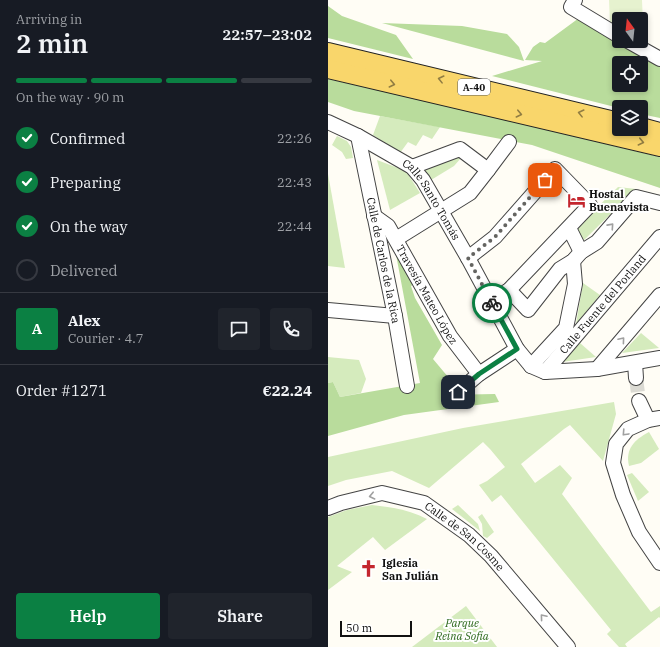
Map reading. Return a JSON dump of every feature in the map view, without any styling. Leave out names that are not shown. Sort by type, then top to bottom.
[{"type":"main road","name":"A-40","points":[[328,52],[612,120]]},
{"type":"main road","name":"A-40","points":[[328,69],[660,147]]},
{"type":"main road","points":[[648,129],[660,132]]},
{"type":"street","points":[[573,4],[612,31]]},
{"type":"street","points":[[640,48],[660,60]]},
{"type":"street","name":"Calle Santo Tomás","points":[[328,122],[358,136],[412,167],[423,180],[468,258],[517,349],[531,366]]},
{"type":"street","name":"Calle de Carlos de la Rica","points":[[358,136],[395,316],[407,386]]},
{"type":"street","points":[[396,239],[470,193],[509,142]]},
{"type":"street","points":[[412,167],[460,149],[488,170]]},
{"type":"street","points":[[468,258],[495,237],[555,169],[590,205],[510,290],[491,301]]},
{"type":"street","points":[[510,290],[528,310],[560,269],[597,242],[636,197],[660,203]]},
{"type":"street","name":"Travesía Mateo López","points":[[374,216],[388,226],[450,336],[479,374]]},
{"type":"street","points":[[569,228],[577,256],[574,284],[566,328],[531,366],[545,372],[597,369],[660,358]]},
{"type":"street","name":"Calle Fuente del Porland","points":[[545,372],[660,237]]},
{"type":"street","points":[[597,369],[660,295]]},
{"type":"street","points":[[328,310],[395,316]]},
{"type":"street","points":[[458,392],[479,374],[517,349]]},
{"type":"street","points":[[635,362],[636,378]]},
{"type":"street","points":[[639,401],[654,419],[628,429],[616,444],[612,463],[623,495],[640,532],[660,563]]},
{"type":"street","name":"Calle de San Cosme","points":[[328,508],[341,503],[382,493],[424,502],[469,535],[491,556],[568,647]]},
{"type":"green space","points":[[609,0],[642,0],[643,12],[612,12],[612,25],[610,25]]},
{"type":"green space","points":[[328,6],[342,16],[396,35],[413,59],[328,38]]},
{"type":"green space","points":[[579,18],[612,36],[612,48],[633,48],[647,56],[612,56],[612,92],[648,92],[648,56],[660,63],[660,118],[648,115],[648,100],[612,100],[612,106],[492,76],[542,61],[525,60],[533,47],[540,42],[545,43]]},
{"type":"green space","points":[[382,23],[462,26],[507,34],[519,47],[524,61]]},
{"type":"green space","points":[[328,79],[660,157],[660,188],[532,145],[354,111],[328,102]]},
{"type":"green space","points":[[380,116],[440,127],[432,139],[423,135],[416,146],[408,142],[400,153],[373,135]]},
{"type":"green space","points":[[337,136],[347,141],[351,147],[353,158],[346,159],[342,152],[332,145]]},
{"type":"green space","points":[[460,156],[461,158],[454,166],[431,180],[424,170]]},
{"type":"green space","points":[[377,160],[406,171],[420,193],[390,210]]},
{"type":"green space","points":[[328,174],[345,268],[328,266]]},
{"type":"green space","points":[[618,187],[636,189],[584,240],[573,231]]},
{"type":"green space","points":[[395,249],[416,283],[411,286],[415,298],[442,345],[433,359],[454,384],[443,395],[495,394],[499,402],[404,415],[328,436],[328,383],[333,382],[340,397],[420,383]]},
{"type":"green space","points":[[583,283],[600,295],[576,324]]},
{"type":"green space","points":[[641,333],[659,348],[622,353]]},
{"type":"green space","points":[[580,343],[596,357],[562,362]]},
{"type":"green space","points":[[328,357],[359,360],[366,379],[361,393],[340,397],[333,382],[328,383]]},
{"type":"green space","points":[[614,402],[616,414],[603,461],[570,425],[521,464],[535,483],[560,465],[572,478],[562,494],[651,612],[660,606],[660,618],[659,617],[625,644],[627,647],[619,647],[607,634],[611,630],[501,495],[492,502],[479,485],[487,481],[505,467],[483,442],[429,488],[392,471],[346,480],[328,486],[328,457],[463,428]]},
{"type":"green space","points":[[649,432],[659,449],[641,463],[629,466],[628,455],[632,446],[639,438]]},
{"type":"green space","points":[[632,473],[649,492],[638,501],[627,475]]},
{"type":"green space","points":[[372,505],[400,509],[427,519],[385,550],[373,537],[337,566],[352,572],[328,590],[328,517],[347,510]]},
{"type":"green space","points":[[458,505],[478,524],[480,531],[452,509]]},
{"type":"green space","points":[[482,514],[494,532],[487,538],[483,536],[482,524],[478,517]]},
{"type":"green space","name":"Parque Reina Sofía","points":[[466,606],[497,647],[412,647]]},
{"type":"tunnel","points":[[636,378],[639,401]]},
{"type":"way so far","points":[[492,303],[468,258],[495,237],[545,180]]},
{"type":"place","name":"Hostal Buenavista","points":[[576,200]]},
{"type":"place","name":"Iglesia San Julián","points":[[369,569]]},
{"type":"route","points":[[458,392],[479,374],[517,349],[502,324],[492,303]]}]
